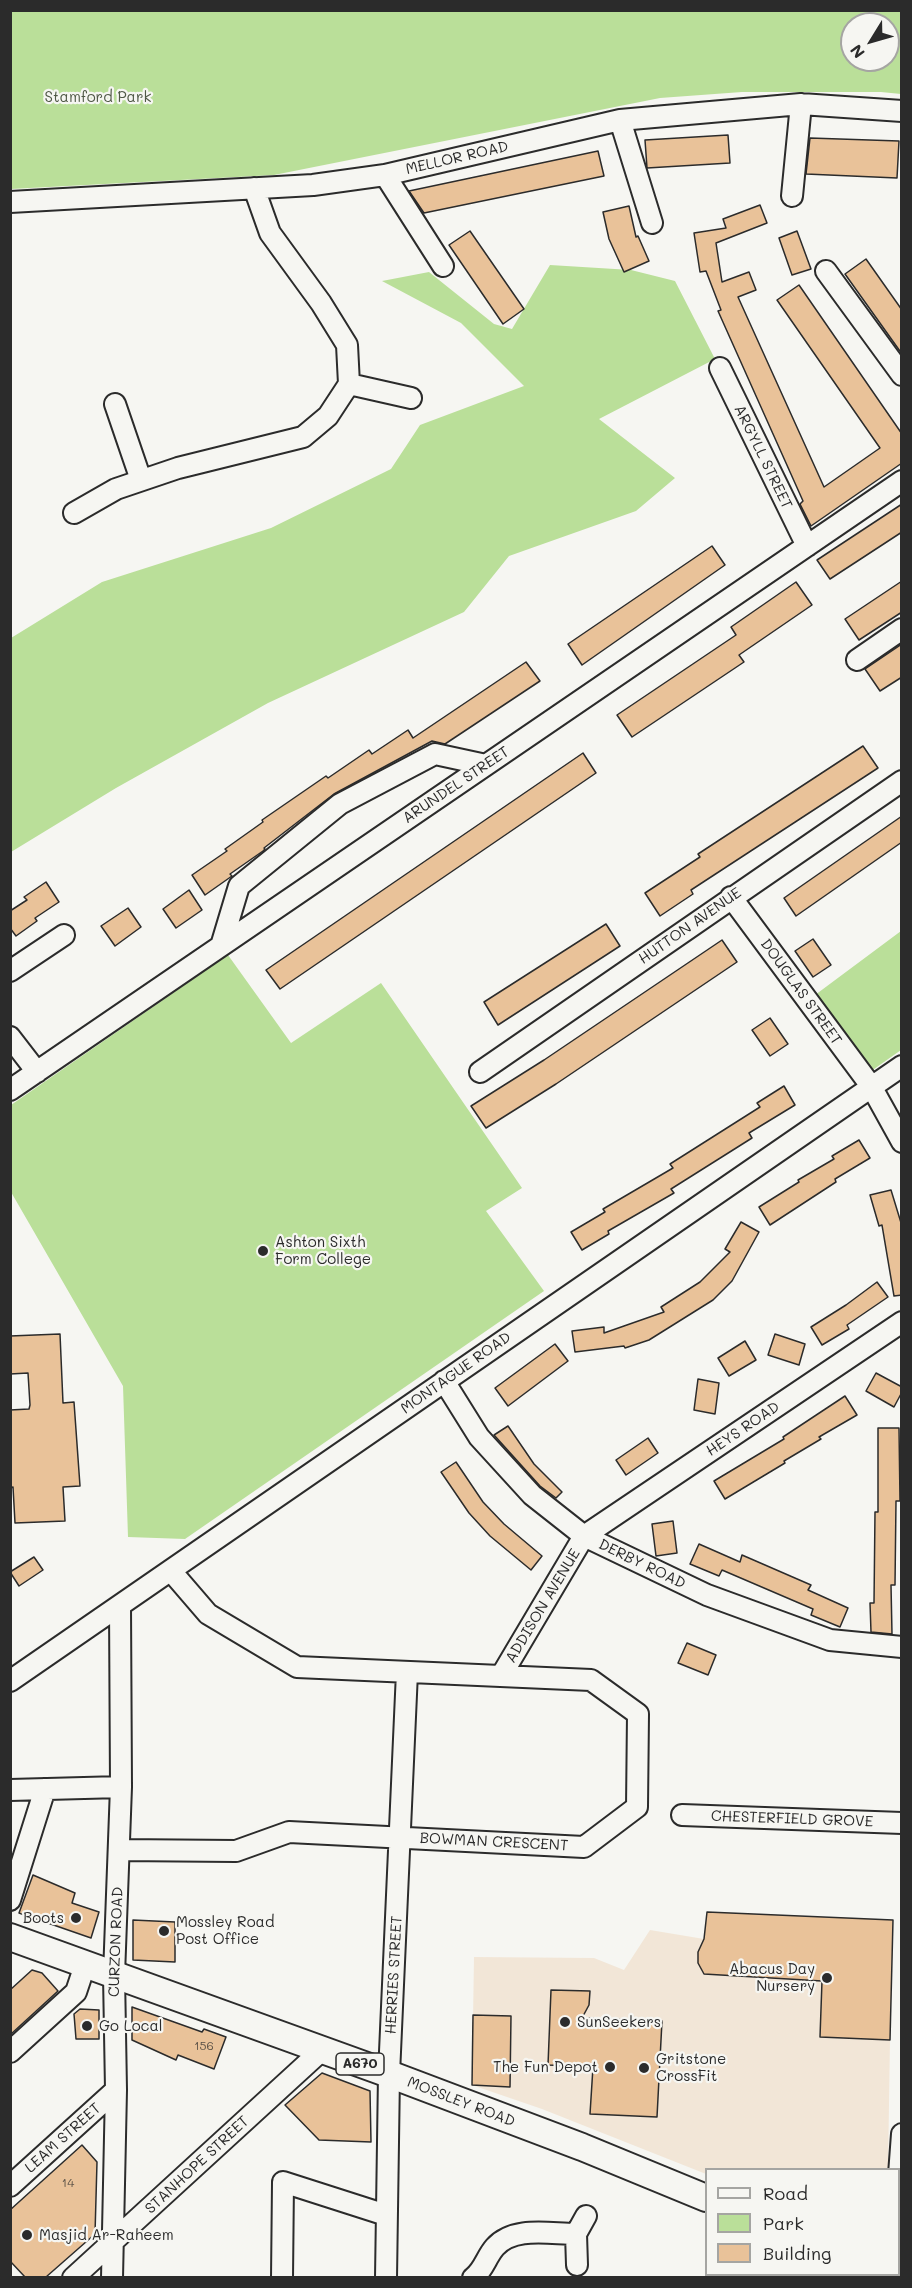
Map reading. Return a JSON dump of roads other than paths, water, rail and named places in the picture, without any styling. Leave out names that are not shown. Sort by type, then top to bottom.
[{"type":"main road","name":"MOSSLEY ROAD","points":[[10,1937],[389,2074],[582,2147],[705,2198]]},
{"type":"street","name":"MELLOR ROAD","points":[[10,202],[313,185],[385,175],[620,120],[801,104],[902,111]]},
{"type":"street","points":[[792,196],[801,104]]},
{"type":"street","points":[[620,120],[652,223]]},
{"type":"street","points":[[385,175],[443,266]]},
{"type":"street","points":[[74,513],[116,489],[141,480],[178,468],[303,437],[328,416],[349,384],[347,345],[321,303],[270,233],[254,188]]},
{"type":"street","points":[[826,272],[902,375]]},
{"type":"street","name":"ARGYLL STREET","points":[[720,368],[807,546]]},
{"type":"street","points":[[349,384],[411,398]]},
{"type":"street","points":[[115,404],[141,480]]},
{"type":"street","name":"ARUNDEL STREET","points":[[10,1090],[902,481]]},
{"type":"street","points":[[857,660],[902,629]]},
{"type":"street","points":[[220,946],[239,886],[340,804],[435,754],[486,765]]},
{"type":"street","name":"HUTTON AVENUE","points":[[480,1072],[902,781]]},
{"type":"street","name":"DOUGLAS STREET","points":[[731,897],[871,1086],[902,1142]]},
{"type":"street","points":[[10,971],[64,935]]},
{"type":"street","points":[[10,1037],[37,1072]]},
{"type":"street","name":"MONTAGUE ROAD","points":[[10,1681],[902,1066]]},
{"type":"street","name":"HEYS ROAD","points":[[584,1536],[902,1322]]},
{"type":"street","name":"DERBY ROAD","points":[[444,1381],[479,1437],[532,1495],[584,1536],[707,1595],[830,1640],[902,1647]]},
{"type":"street","name":"ADDISON AVENUE","points":[[501,1676],[584,1536]]},
{"type":"street","name":"BOWMAN CRESCENT","points":[[171,1571],[208,1614],[297,1667],[591,1680],[638,1714],[637,1807],[584,1846],[401,1838]]},
{"type":"street","name":"CURZON ROAD","points":[[112,2277],[116,2090],[114,1976],[121,1787],[120,1606]]},
{"type":"street","name":"HERRIES STREET","points":[[386,2277],[389,2074],[407,1672]]},
{"type":"street","points":[[10,1790],[121,1787]]},
{"type":"street","points":[[10,1900],[45,1789]]},
{"type":"street","name":"CHESTERFIELD GROVE","points":[[682,1815],[902,1823]]},
{"type":"street","points":[[119,1850],[236,1851],[289,1832],[401,1838]]},
{"type":"street","points":[[10,2052],[76,1992],[82,1980],[85,1965]]},
{"type":"street","name":"STANHOPE STREET","points":[[73,2277],[321,2051]]},
{"type":"street","name":"LEAM STREET","points":[[10,2186],[116,2090]]},
{"type":"street","points":[[899,2168],[902,2134]]},
{"type":"street","points":[[282,2277],[282,2182],[386,2215]]},
{"type":"street","points":[[577,2265],[576,2234],[586,2216]]},
{"type":"street","points":[[473,2277],[480,2272],[492,2252],[506,2237],[516,2234],[576,2234]]},
{"type":"place","name":"Ashton Sixth Form College","points":[[263,1251]]},
{"type":"place","name":"Boots","points":[[76,1918]]},
{"type":"place","name":"Mossley Road Post Office","points":[[164,1931]]},
{"type":"place","name":"Abacus Day Nursery","points":[[827,1978]]},
{"type":"place","name":"SunSeekers","points":[[565,2022]]},
{"type":"place","name":"Go Local","points":[[87,2026]]},
{"type":"place","name":"The Fun Depot","points":[[610,2067]]},
{"type":"place","name":"Gritstone CrossFit","points":[[644,2068]]},
{"type":"place","name":"Masjid Ar-Raheem","points":[[27,2235]]},
{"type":"park label","name":"Stamford Park","points":[[98,97]]}]
